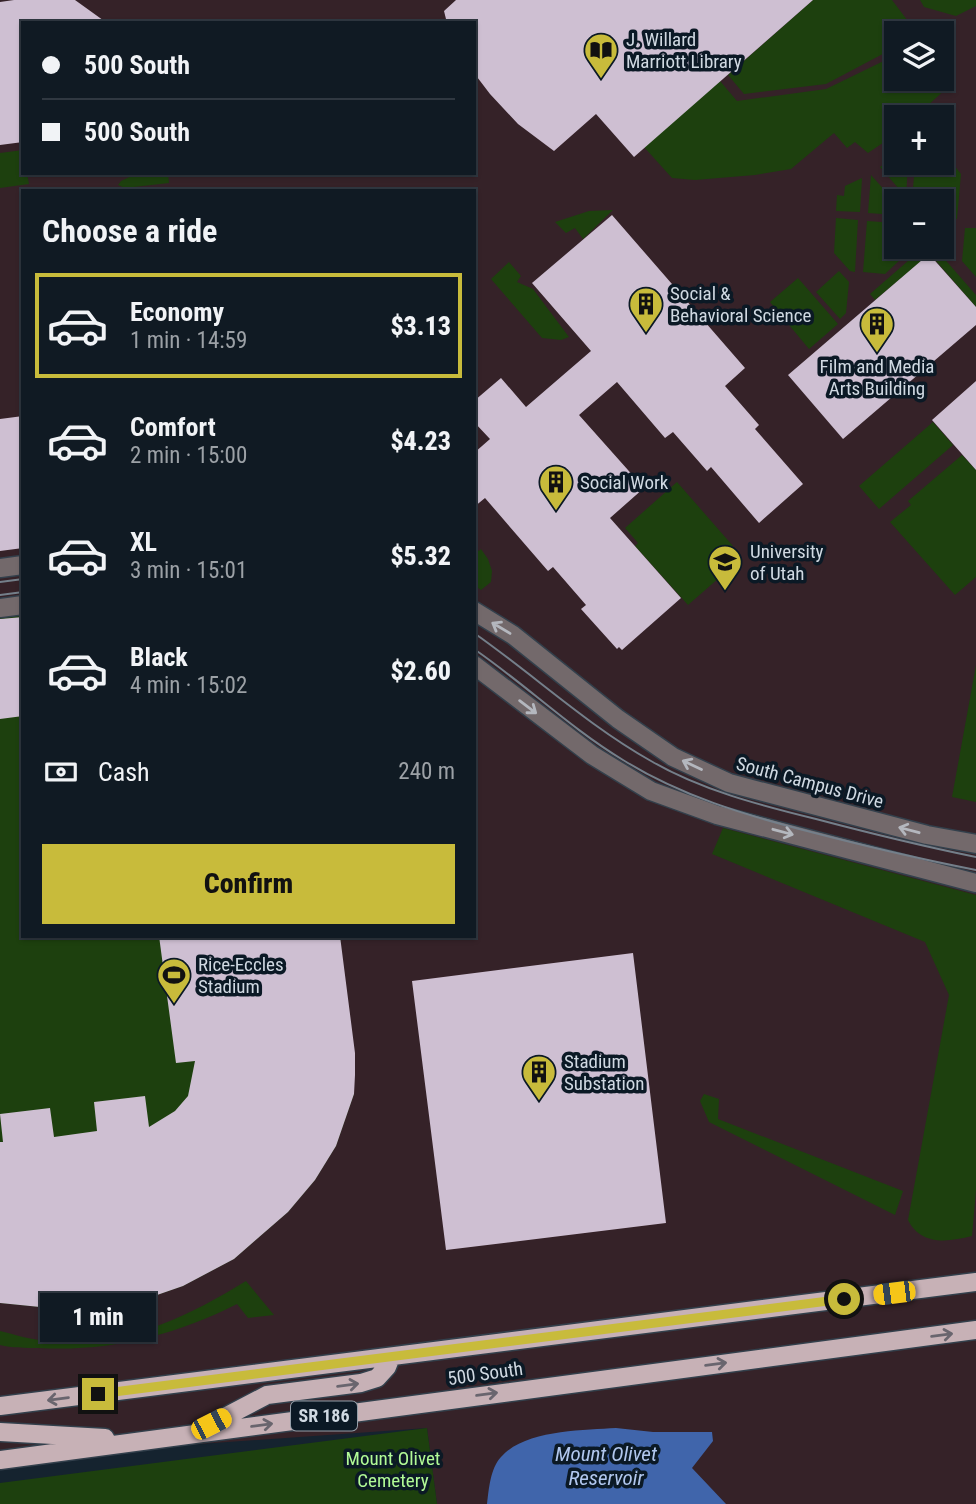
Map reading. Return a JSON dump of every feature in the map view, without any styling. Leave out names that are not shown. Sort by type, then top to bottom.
[{"type":"main road","name":"500 South","points":[[0,1406],[976,1282]]},
{"type":"main road","name":"500 South","points":[[0,1460],[976,1330]]},
{"type":"main road","points":[[192,1434],[267,1395],[361,1383],[377,1378],[387,1367],[391,1357]]},
{"type":"main road","points":[[0,1432],[147,1440]]},
{"type":"street","points":[[0,568],[21,565]]},
{"type":"street","points":[[0,608],[21,605]]},
{"type":"street","name":"South Campus Drive","points":[[476,612],[513,635],[618,719],[673,757],[729,783],[926,835],[976,844]]},
{"type":"street","points":[[476,667],[592,755],[651,790],[717,815],[976,883]]},
{"type":"shaded area","name":"University of Utah","points":[[0,0],[976,0],[976,1504],[437,1504],[427,1428],[0,1458]]},
{"type":"green space","points":[[813,0],[892,0],[908,21],[884,21],[884,53],[826,84],[744,94],[728,75]]},
{"type":"green space","points":[[920,0],[976,0],[976,6],[956,16],[924,7]]},
{"type":"green space","points":[[884,61],[884,91],[944,91],[928,105],[884,105],[884,142],[868,153],[855,142],[847,148],[834,133],[791,169],[695,180],[672,178],[644,147],[720,81],[737,101],[826,89]]},
{"type":"green space","points":[[21,150],[21,175],[27,175],[29,184],[0,188],[0,153]]},
{"type":"green space","points":[[954,165],[961,174],[957,219],[954,219],[954,189],[913,189],[914,175],[954,175]]},
{"type":"green space","points":[[134,175],[168,175],[169,183],[125,188],[118,185]]},
{"type":"green space","points":[[871,175],[884,190],[884,214],[868,213]]},
{"type":"green space","points":[[887,175],[907,175],[906,189],[899,189]]},
{"type":"green space","points":[[862,178],[860,212],[836,211],[837,195],[844,196],[845,186]]},
{"type":"green space","points":[[613,210],[583,239],[575,228],[566,233],[555,222],[589,211]]},
{"type":"green space","points":[[836,218],[858,220],[855,272],[850,271],[834,253]]},
{"type":"green space","points":[[867,221],[884,222],[884,259],[901,259],[885,274],[863,272]]},
{"type":"green space","points":[[965,228],[976,228],[976,277],[962,261]]},
{"type":"green space","points":[[910,259],[924,259],[875,300],[870,294]]},
{"type":"green space","points":[[934,259],[944,259],[976,295],[976,307]]},
{"type":"green space","points":[[509,262],[521,276],[517,282],[533,289],[569,337],[561,340],[542,338],[491,279]]},
{"type":"green space","points":[[839,271],[849,282],[846,313],[840,319],[816,292]]},
{"type":"green space","points":[[798,278],[838,324],[809,349],[770,302]]},
{"type":"green space","points":[[933,422],[953,445],[879,509],[859,486]]},
{"type":"green space","points":[[962,455],[976,470],[976,577],[955,595],[890,522],[911,505],[908,501]]},
{"type":"green space","points":[[677,482],[733,546],[710,567],[719,578],[688,605],[635,546],[638,543],[625,528]]},
{"type":"green space","points":[[476,548],[479,551],[481,549],[488,559],[492,571],[491,582],[481,590],[476,586]]},
{"type":"green space","name":"Rice-Eccles Stadium","points":[[21,609],[21,938],[340,938],[354,1094],[336,1146],[315,1180],[288,1212],[234,1259],[183,1286],[134,1303],[60,1309],[0,1303],[0,612]]},
{"type":"green space","points":[[976,665],[976,802],[952,797]]},
{"type":"green space","points":[[723,828],[976,895],[976,1190],[972,1236],[954,1240],[928,1238],[913,1228],[908,1220],[949,995],[925,942],[712,854]]},
{"type":"green space","points":[[704,1094],[719,1099],[718,1119],[903,1191],[895,1215],[709,1122],[700,1101]]},
{"type":"green space","points":[[246,1281],[274,1315],[248,1318],[237,1304],[189,1325],[140,1340],[64,1349],[0,1345],[0,1331],[36,1340],[75,1342],[127,1335],[176,1319]]},
{"type":"green space","name":"Mount Olivet Cemetery","points":[[427,1428],[437,1504],[0,1504],[0,1483]]},
{"type":"water","name":"Mount Olivet Reservoir","points":[[616,1428],[653,1432],[712,1432],[713,1441],[692,1468],[726,1504],[487,1504],[494,1467],[511,1448],[539,1436]]},
{"type":"building","points":[[75,0],[104,21],[21,21],[21,142],[0,145],[0,2]]},
{"type":"building","name":"J. Willard Marriott Library","points":[[456,0],[813,0],[634,157],[596,114],[554,151],[518,124],[476,76],[476,21],[446,21],[444,11]]},
{"type":"building","points":[[612,215],[745,368],[725,386],[759,425],[755,429],[803,484],[759,523],[711,467],[707,471],[673,432],[665,438],[617,382],[579,415],[644,488],[610,518],[681,598],[622,650],[619,647],[617,649],[581,609],[586,605],[553,567],[548,571],[485,498],[476,505],[476,451],[490,439],[476,424],[476,399],[501,378],[526,407],[591,351],[532,283]]},
{"type":"building","name":"Film and Media Arts Building","points":[[923,259],[933,259],[976,307],[976,325],[843,439],[788,375]]},
{"type":"building","points":[[976,381],[976,470],[932,420]]},
{"type":"building","points":[[21,416],[21,548],[0,551],[0,419]]},
{"type":"building","points":[[21,617],[21,716],[0,719],[0,619]]},
{"type":"building","name":"Rice-Eccles Stadium","points":[[159,938],[340,938],[355,1053],[354,1094],[336,1146],[315,1180],[288,1212],[234,1259],[183,1286],[134,1303],[60,1309],[0,1303],[0,1142],[3,1142],[0,1114],[50,1108],[54,1137],[97,1131],[94,1102],[145,1096],[149,1127],[175,1111],[188,1096],[195,1061],[176,1063]]},
{"type":"building","name":"Stadium Substation","points":[[633,953],[666,1223],[446,1250],[412,981]]},
{"type":"tram line","points":[[0,582],[21,579]]},
{"type":"tram line","points":[[0,595],[21,592]]},
{"type":"tram line","points":[[476,634],[627,747],[690,780],[773,808],[976,857]]},
{"type":"tram line","points":[[476,651],[603,747],[668,784],[714,803],[786,826],[976,870]]},
{"type":"place","name":"J. Willard Marriott Library","points":[[601,80]]},
{"type":"place","name":"Social & Behavioral Science","points":[[646,334]]},
{"type":"place","name":"Film and Media Arts Building","points":[[877,354]]},
{"type":"place","name":"Social Work","points":[[556,512]]},
{"type":"place","name":"University of Utah","points":[[725,592]]},
{"type":"place","name":"Rice-Eccles Stadium","points":[[174,1005]]},
{"type":"place","name":"Stadium Substation","points":[[539,1102]]},
{"type":"route","points":[[98,1394],[844,1299]]}]
